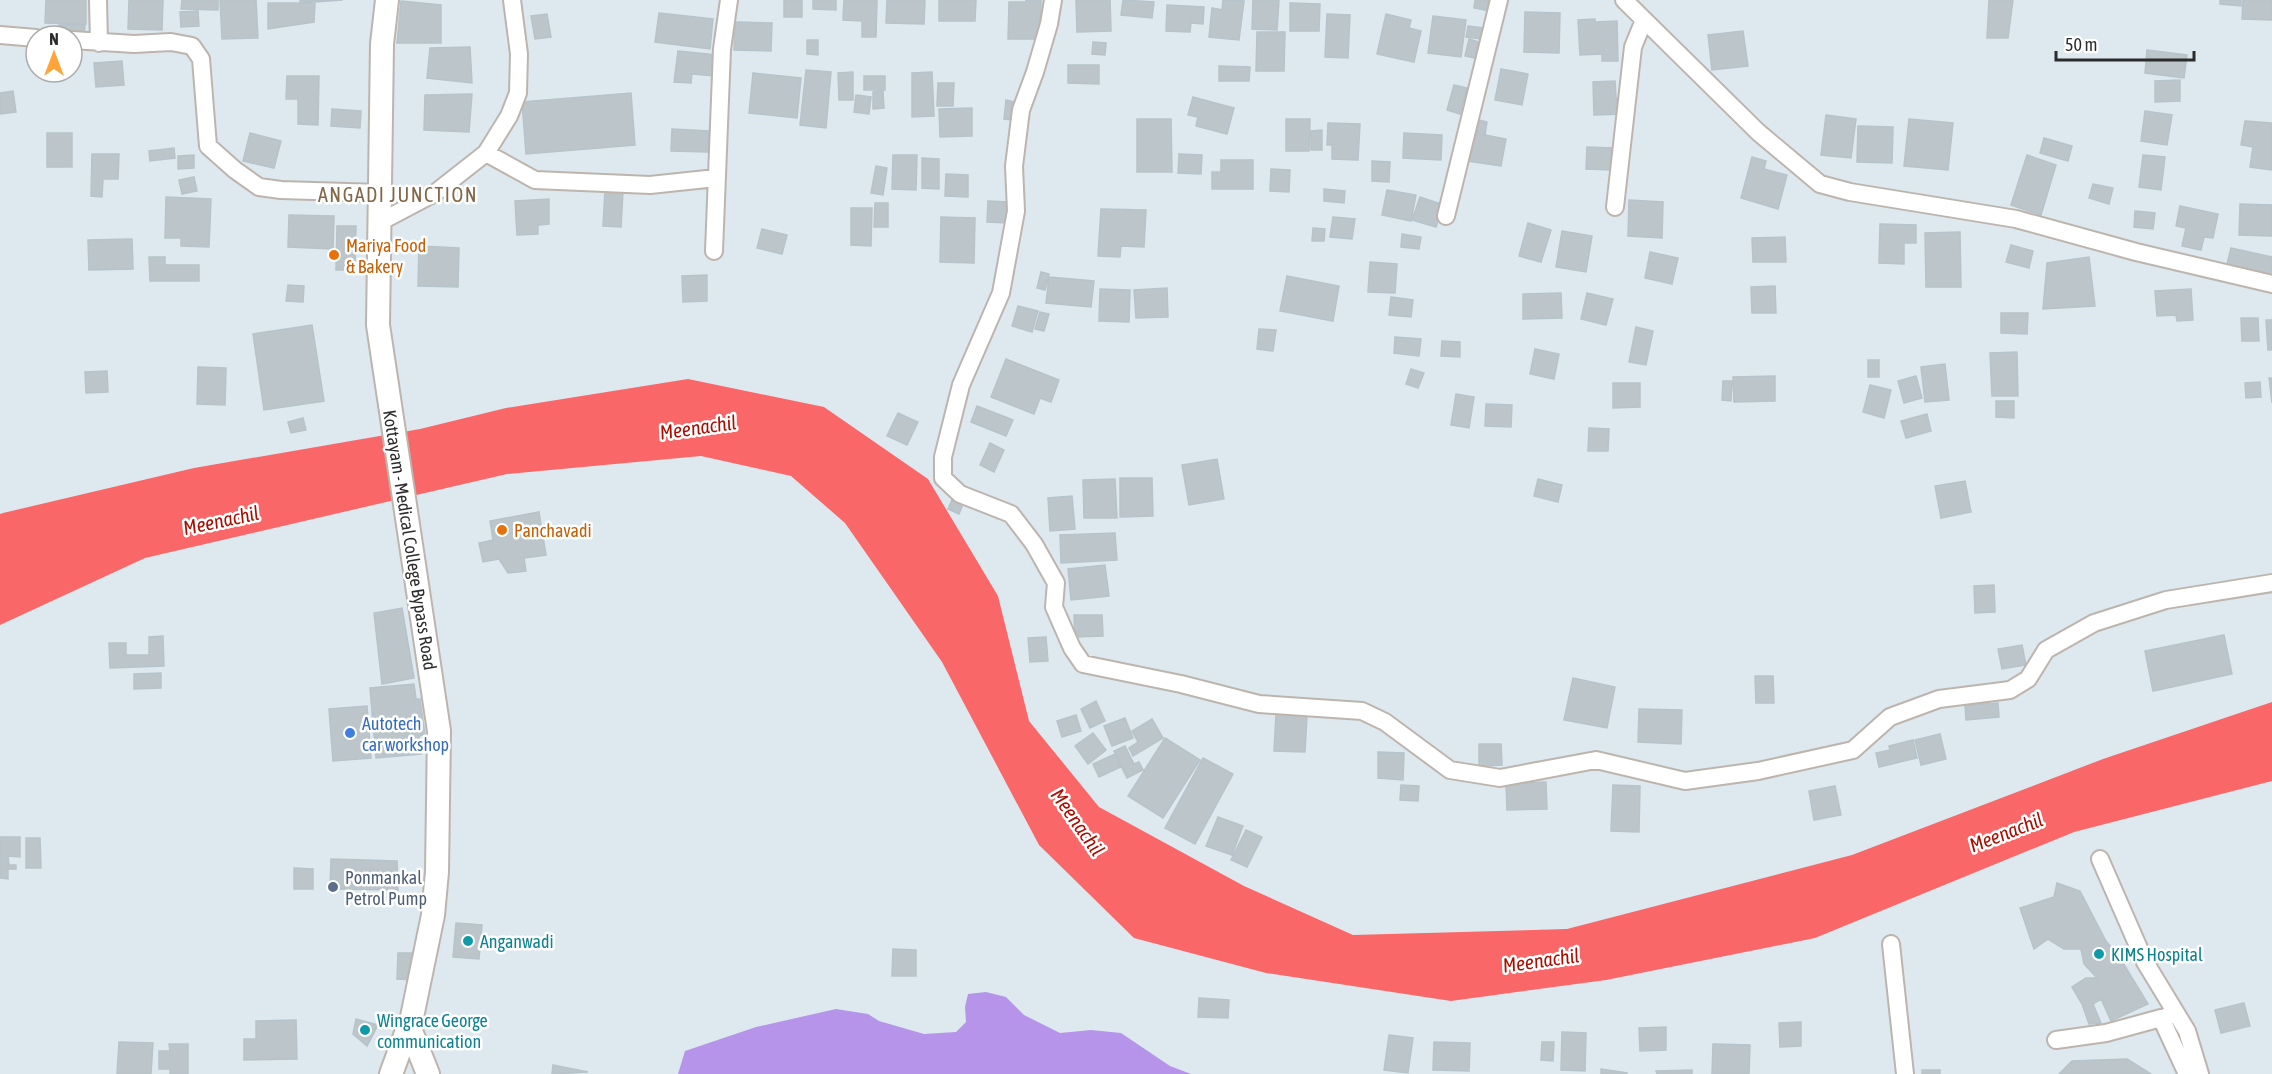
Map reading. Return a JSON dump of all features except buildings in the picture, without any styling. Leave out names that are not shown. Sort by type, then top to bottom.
[{"type":"main road","name":"Kottayam - Medical College Bypass Road","points":[[387,0],[382,44],[378,325],[407,535],[439,731],[437,873],[433,915],[409,1026],[391,1074]]},
{"type":"main road","points":[[409,1026],[428,1074]]},
{"type":"street","points":[[98,0],[99,43]]},
{"type":"street","points":[[380,222],[435,193],[486,153],[508,116],[518,93],[519,54],[512,0]]},
{"type":"street","points":[[714,251],[722,49],[729,0]]},
{"type":"street","points":[[1053,0],[1041,53],[1021,110],[1014,166],[1016,211],[1001,293],[961,385],[943,457],[943,478],[960,494],[1011,514],[1034,544],[1056,583],[1054,607],[1072,648],[1083,664],[1181,684],[1259,704],[1362,711],[1385,722],[1450,770],[1500,778],[1596,760],[1685,781],[1758,771],[1853,750],[1890,717],[1939,699],[2010,690],[2028,679],[2046,650],[2094,623],[2166,600],[2272,583]]},
{"type":"street","points":[[1446,216],[1499,0]]},
{"type":"street","points":[[1624,0],[1758,132],[1820,184],[1850,192],[2016,219],[2136,252],[2272,284]]},
{"type":"street","points":[[1615,207],[1633,47],[1644,20]]},
{"type":"street","points":[[0,35],[24,37]]},
{"type":"street","points":[[84,41],[171,42],[192,46],[201,59],[208,146],[259,187],[281,190],[380,193]]},
{"type":"street","points":[[486,153],[535,180],[650,185],[716,178]]},
{"type":"street","points":[[2100,859],[2168,1015],[2187,1074]]},
{"type":"street","points":[[1891,944],[1905,1074]]},
{"type":"street","points":[[2056,1040],[2106,1033],[2168,1015]]},
{"type":"street","points":[[2168,1015],[2187,1031],[2200,1074]]},
{"type":"shaded area","points":[[986,992],[1006,997],[1024,1015],[1060,1033],[1091,1030],[1121,1033],[1170,1066],[1191,1074],[678,1074],[685,1051],[756,1027],[836,1009],[868,1014],[879,1021],[924,1034],[956,1032],[966,1022],[965,1007],[968,994]]},
{"type":"water","name":"Meenachil","points":[[688,379],[824,407],[928,479],[998,596],[1029,721],[1099,807],[1244,886],[1353,935],[1567,929],[1852,855],[2103,759],[2272,702],[2272,781],[2074,832],[1815,938],[1606,980],[1451,1001],[1266,973],[1134,938],[1039,845],[942,662],[845,523],[791,476],[701,456],[507,474],[145,558],[0,625],[0,514],[194,468],[420,429],[506,408]]},
{"type":"place","name":"Mariya Food & Bakery","points":[[334,255]]},
{"type":"place","name":"Panchavadi","points":[[502,530]]},
{"type":"place","name":"Autotech car workshop","points":[[350,733]]},
{"type":"place","name":"Ponmankal Petrol Pump","points":[[333,887]]},
{"type":"place","name":"Anganwadi","points":[[468,941]]},
{"type":"place","name":"KIMS Hospital","points":[[2099,954]]},
{"type":"place","name":"Wingrace George communication","points":[[365,1030]]},
{"type":"district","name":"ANGADI JUNCTION","points":[[398,194]]}]
